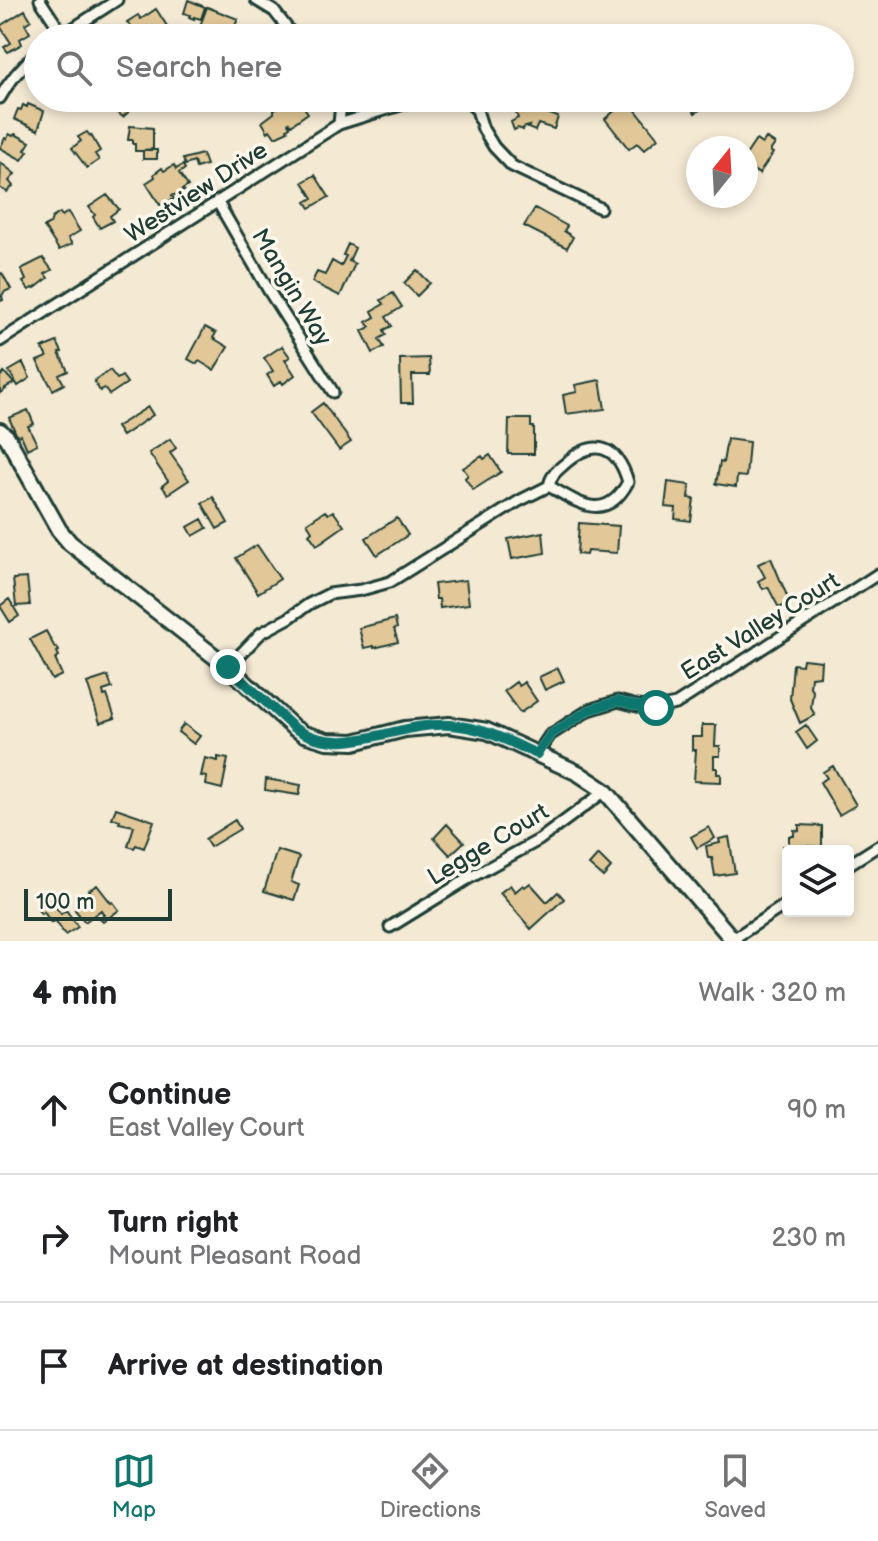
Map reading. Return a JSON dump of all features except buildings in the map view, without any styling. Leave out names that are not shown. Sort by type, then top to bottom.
[{"type":"street","points":[[40,0],[53,24]]},
{"type":"street","points":[[79,24],[117,0]]},
{"type":"street","points":[[256,0],[274,11],[284,24]]},
{"type":"street","points":[[0,98],[24,64]]},
{"type":"street","points":[[339,124],[340,112]]},
{"type":"street","name":"Westview Drive","points":[[0,341],[339,124],[378,112]]},
{"type":"street","points":[[478,112],[494,147],[512,166],[600,208]]},
{"type":"street","name":"Mangin Way","points":[[217,201],[333,392]]},
{"type":"street","points":[[0,431],[7,437],[59,530],[70,543],[228,667],[294,728],[327,741],[354,742],[405,729],[449,725],[487,731],[578,773],[605,791],[733,940],[782,907]]},
{"type":"street","points":[[602,448],[616,454],[628,482],[621,494],[607,504],[592,508],[549,486],[550,476],[575,455],[587,449],[602,448]]},
{"type":"street","points":[[228,667],[261,633],[309,604],[329,594],[390,582],[519,501],[549,486]]},
{"type":"street","name":"East Valley Court","points":[[537,754],[550,735],[589,710],[618,701],[656,708],[676,704],[878,574]]},
{"type":"street","name":"Legge Court","points":[[390,927],[539,840],[605,791]]},
{"type":"street","points":[[854,861],[878,846]]},
{"type":"route","points":[[228,667],[294,728],[327,741],[354,742],[405,729],[449,725],[487,731],[537,754],[550,735],[589,710],[618,701],[656,708]]}]
